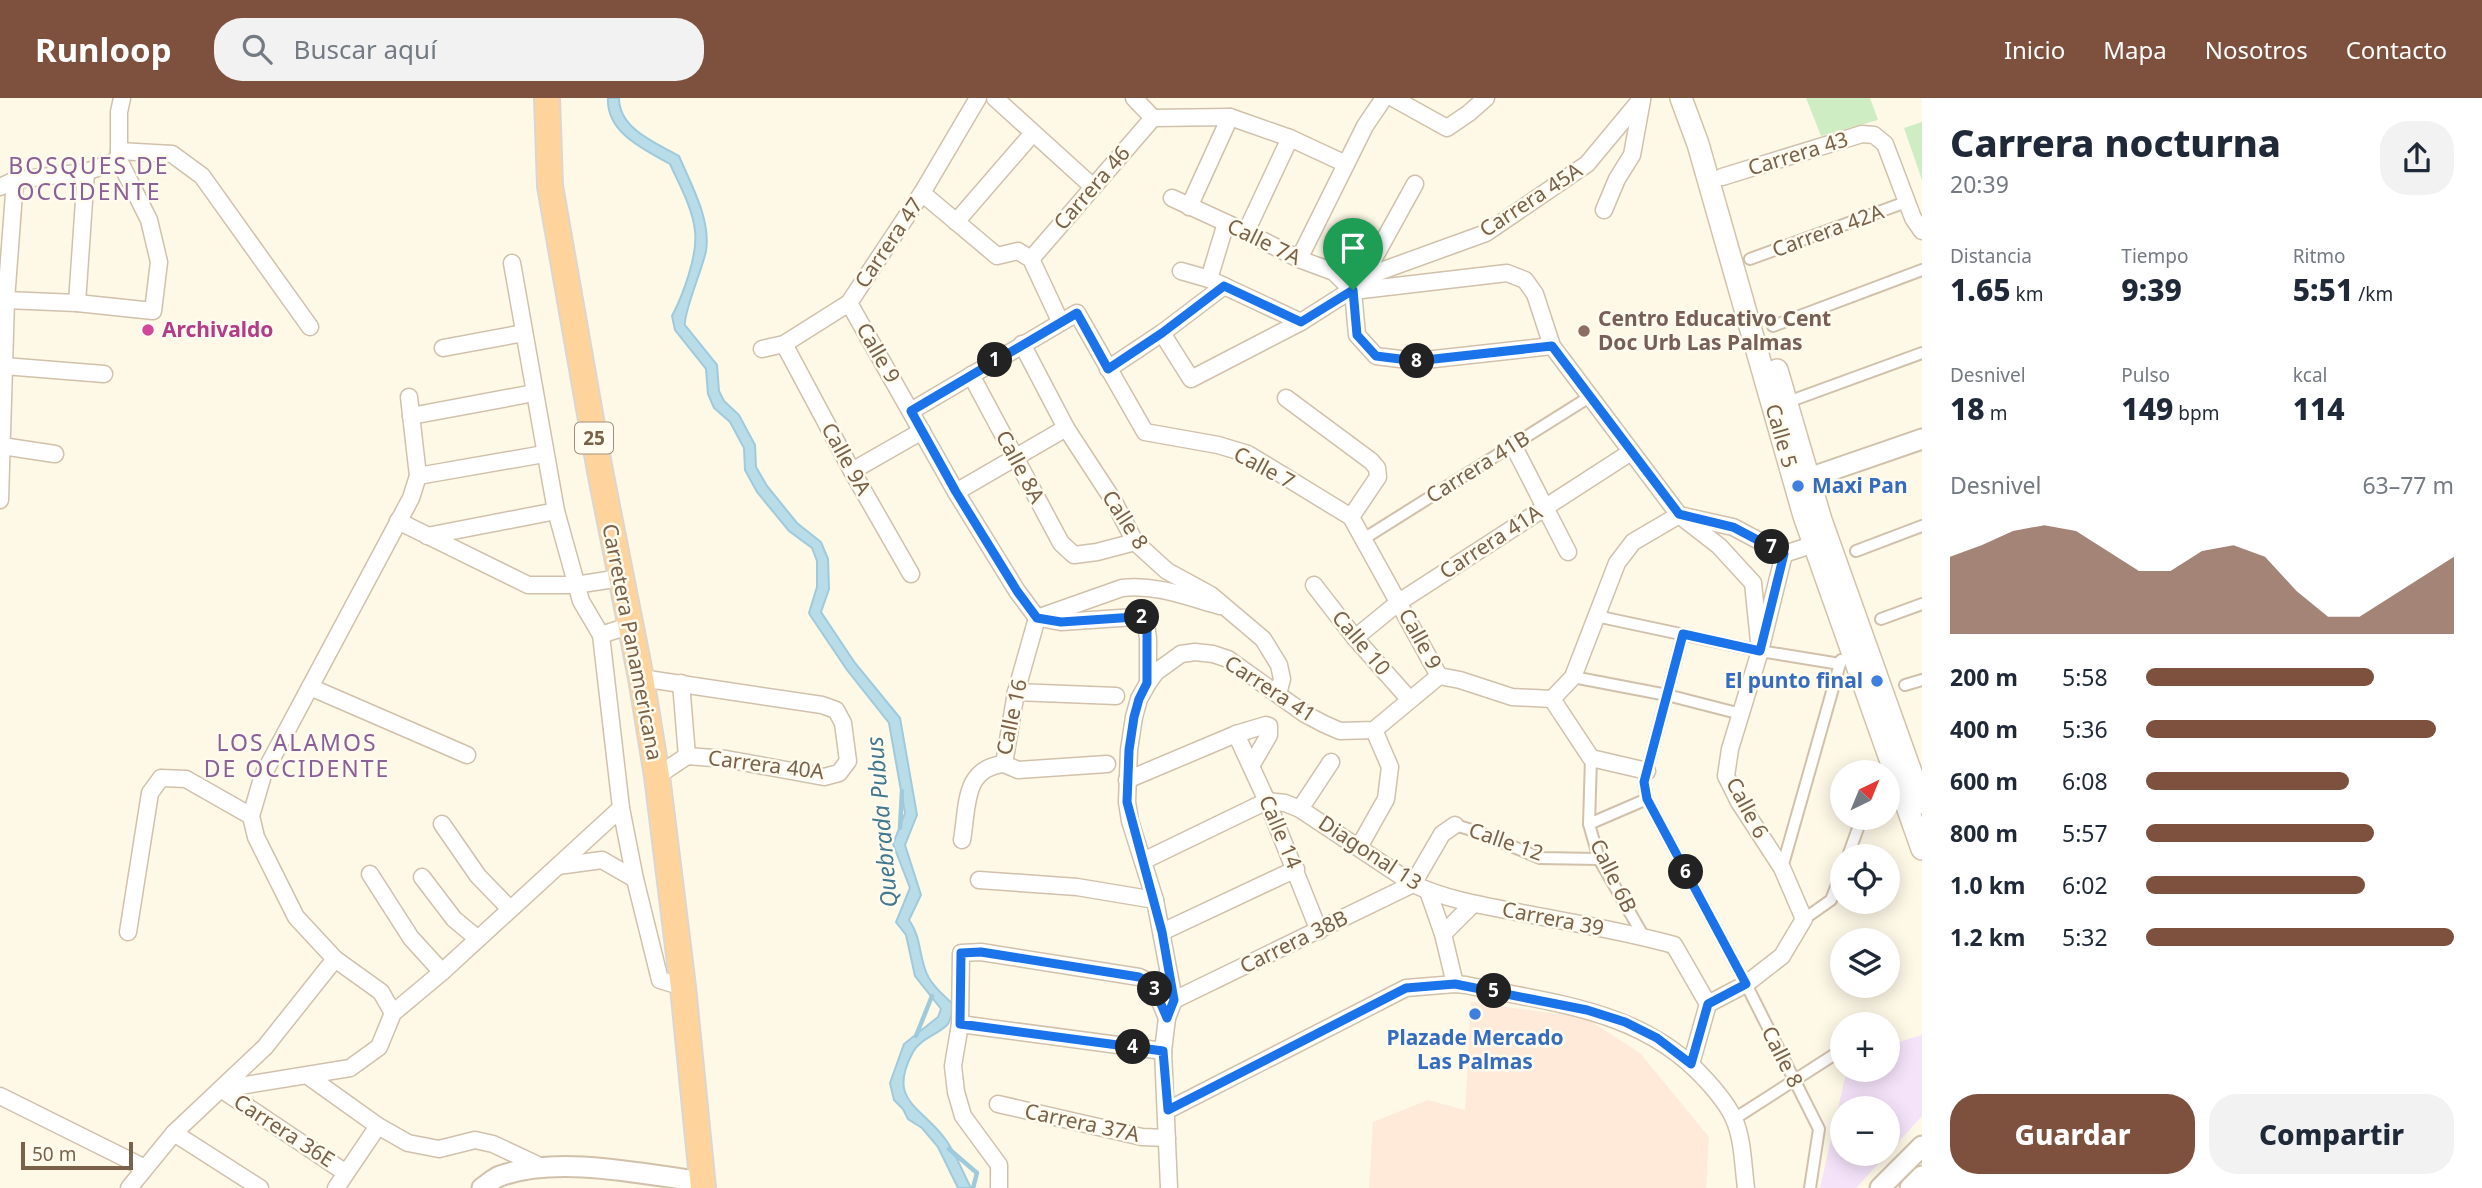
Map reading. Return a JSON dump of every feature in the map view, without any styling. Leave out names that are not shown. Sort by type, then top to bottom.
[{"type":"highway","name":"Carretera Panamericana","points":[[547,98],[551,186],[600,471],[641,678],[657,775],[703,1185]]},
{"type":"main road","name":"Calle 5","points":[[1681,98],[1698,144],[1794,484],[1848,641],[1884,760]]},
{"type":"main road","name":"Calle 5","points":[[1697,98],[1821,520],[1922,803]]},
{"type":"main road","name":"Calle 5","points":[[1900,807],[1922,849]]},
{"type":"street","points":[[6,300],[77,303],[153,311],[159,262],[149,220],[120,155],[119,112],[122,98]]},
{"type":"street","name":"Carrera 47","points":[[762,349],[784,344],[849,303],[922,193],[978,98]]},
{"type":"street","points":[[995,98],[1092,186]]},
{"type":"street","points":[[1133,98],[1153,118],[1230,117],[1290,138],[1346,164]]},
{"type":"street","points":[[1299,260],[1365,126],[1384,98]]},
{"type":"street","points":[[1393,98],[1447,128],[1486,98]]},
{"type":"street","points":[[1604,210],[1617,178],[1632,155],[1642,98]]},
{"type":"street","name":"Carrera 45A","points":[[1162,333],[1191,379],[1301,322],[1381,271],[1486,233],[1587,164],[1642,98]]},
{"type":"street","points":[[1189,207],[1230,117]]},
{"type":"street","name":"Carrera 46","points":[[1031,259],[1153,118]]},
{"type":"street","points":[[956,222],[1033,133]]},
{"type":"street","name":"Carrera 43","points":[[1722,177],[1863,134],[1874,135],[1885,144],[1906,202]]},
{"type":"street","points":[[1246,232],[1290,138]]},
{"type":"street","points":[[0,500],[7,184],[86,172],[120,155],[172,154],[202,176],[310,327]]},
{"type":"street","points":[[77,303],[86,172]]},
{"type":"street","name":"Carrera 45A","points":[[1356,288],[1415,184]]},
{"type":"street","points":[[922,193],[997,256],[1018,251],[1031,259],[1060,321]]},
{"type":"street","name":"Calle 7A","points":[[1172,198],[1299,260],[1334,272],[1356,288]]},
{"type":"street","points":[[1906,202],[1922,231]]},
{"type":"street","name":"Carrera 42A","points":[[1750,259],[1906,202]]},
{"type":"street","points":[[911,411],[1077,313],[1108,369],[1162,333],[1216,283],[1226,223]]},
{"type":"street","points":[[512,263],[556,512],[575,585],[601,635],[621,808],[635,879],[660,980],[683,988]]},
{"type":"street","points":[[1773,326],[1922,270]]},
{"type":"street","points":[[1181,271],[1216,283],[1301,322]]},
{"type":"street","points":[[1552,346],[1416,361],[1376,356],[1357,335],[1356,288],[1507,273],[1525,280],[1535,294],[1552,346],[1679,514],[1733,527],[1784,554],[1815,544]]},
{"type":"street","name":"Calle 9","points":[[849,303],[956,492],[1017,591],[1037,618]]},
{"type":"street","points":[[443,348],[524,333]]},
{"type":"street","name":"Calle 9A","points":[[784,344],[852,471],[911,573]]},
{"type":"street","name":"Calle 8","points":[[1022,344],[1066,428],[1113,500],[1135,542],[1167,571],[1197,586],[1263,639],[1279,665],[1282,679],[1278,694]]},
{"type":"street","points":[[1796,399],[1922,353]]},
{"type":"street","points":[[4,366],[104,374]]},
{"type":"street","name":"Calle 7","points":[[1108,369],[1145,432],[1218,445],[1248,454],[1352,517],[1365,538]]},
{"type":"street","name":"Calle 8A","points":[[971,374],[1061,543],[1074,555],[1135,542]]},
{"type":"street","points":[[411,416],[534,393]]},
{"type":"street","name":"Carrera 41B","points":[[1365,538],[1591,396]]},
{"type":"street","points":[[393,1013],[381,992],[335,958],[296,917],[256,837],[251,816],[263,775],[411,498],[418,476],[409,397]]},
{"type":"street","points":[[1286,398],[1377,468],[1378,477],[1352,517]]},
{"type":"street","points":[[956,492],[1066,428]]},
{"type":"street","points":[[852,471],[922,431]]},
{"type":"street","points":[[1809,478],[1922,439]]},
{"type":"street","points":[[1513,445],[1568,552]]},
{"type":"street","points":[[2,446],[55,454]]},
{"type":"street","name":"Carrera 41A","points":[[1355,638],[1399,602],[1631,452]]},
{"type":"street","points":[[418,476],[544,454]]},
{"type":"street","points":[[427,536],[556,512]]},
{"type":"street","points":[[1647,771],[1591,758],[1552,699],[1573,677],[1617,563],[1633,542],[1679,514]]},
{"type":"street","name":"Calle 6","points":[[1679,514],[1719,546],[1753,583],[1760,651]]},
{"type":"street","points":[[398,521],[528,585],[575,585],[621,578]]},
{"type":"street","points":[[1856,551],[1922,526]]},
{"type":"street","name":"Calle 9","points":[[1365,538],[1439,676],[1512,697],[1552,699]]},
{"type":"street","name":"Calle 6","points":[[1784,554],[1760,651],[1730,749],[1726,776],[1739,802],[1782,868],[1804,919]]},
{"type":"street","name":"Calle 10","points":[[1314,586],[1355,638],[1410,700]]},
{"type":"street","points":[[1037,618],[1122,588],[1133,587],[1153,588],[1226,607]]},
{"type":"street","points":[[1881,619],[1922,604]]},
{"type":"street","points":[[1595,615],[1760,651],[1840,664]]},
{"type":"street","points":[[1037,618],[1061,622],[1142,617],[1147,623],[1147,683],[1134,717],[1127,802],[1162,932],[1174,1000],[1167,1018],[1163,1051],[1168,1110],[1169,1188]]},
{"type":"street","name":"Calle 16","points":[[962,840],[972,780],[985,768],[1004,764],[1016,692],[1037,618]]},
{"type":"street","points":[[601,635],[631,625]]},
{"type":"street","points":[[1589,824],[1647,799],[1644,782],[1683,634]]},
{"type":"street","points":[[1782,868],[1848,641]]},
{"type":"street","name":"Carrera 41","points":[[1147,683],[1166,664],[1181,654],[1213,654],[1228,659],[1305,714],[1340,731],[1374,730]]},
{"type":"street","points":[[1359,846],[1387,799],[1390,767],[1374,730],[1439,676]]},
{"type":"street","points":[[1573,677],[1667,695],[1741,714]]},
{"type":"street","points":[[641,678],[681,683],[687,756]]},
{"type":"street","points":[[1905,685],[1922,680]]},
{"type":"street","name":"Carrera 40A","points":[[657,775],[687,756],[726,759],[824,777],[839,773],[848,761],[843,723],[835,710],[822,705],[681,683]]},
{"type":"street","points":[[310,687],[467,755]]},
{"type":"street","points":[[1016,692],[1116,696]]},
{"type":"street","points":[[1127,780],[1236,734],[1262,725],[1269,726],[1269,734],[1251,766]]},
{"type":"street","name":"Calle 14","points":[[1236,734],[1296,869],[1319,931]]},
{"type":"street","name":"Calle 6B","points":[[1591,758],[1589,824],[1599,859],[1644,937]]},
{"type":"street","points":[[1300,809],[1331,762]]},
{"type":"street","points":[[1004,764],[1018,770],[1107,764]]},
{"type":"street","points":[[128,932],[150,793],[160,778],[186,779],[251,816]]},
{"type":"street","name":"Calle 8","points":[[1647,799],[1746,984],[1819,1129],[1810,1188]]},
{"type":"street","points":[[1143,861],[1267,801]]},
{"type":"street","name":"Diagonal 13","points":[[1267,801],[1285,803],[1300,809],[1421,887],[1473,904]]},
{"type":"street","points":[[221,1090],[350,1068],[379,1046],[393,1013],[442,972],[621,808]]},
{"type":"street","points":[[442,824],[478,876],[510,909]]},
{"type":"street","points":[[1455,825],[1442,834],[1421,887],[1443,934],[1455,984]]},
{"type":"street","name":"Calle 12","points":[[1455,825],[1539,858],[1599,859]]},
{"type":"street","points":[[558,866],[602,860],[635,879]]},
{"type":"street","points":[[1162,932],[1296,869]]},
{"type":"street","points":[[370,874],[411,938],[442,972]]},
{"type":"street","points":[[422,877],[454,919],[478,939]]},
{"type":"street","points":[[979,880],[1077,887],[1154,900]]},
{"type":"street","name":"Carrera 38B","points":[[1174,1000],[1319,931],[1421,887]]},
{"type":"street","points":[[1691,1064],[1708,1004],[1746,984],[1783,956],[1804,919],[1830,901]]},
{"type":"street","points":[[1443,934],[1473,904]]},
{"type":"street","name":"Carrera 39","points":[[1473,904],[1674,945],[1708,1004]]},
{"type":"street","points":[[999,1188],[999,1165],[963,1116],[956,1092],[953,1066],[960,1024],[961,953],[981,952],[1139,977],[1152,983],[1167,1018]]},
{"type":"street","points":[[136,1186],[145,1168],[174,1133],[265,1047],[335,958]]},
{"type":"street","name":"Carrera 37A","points":[[1168,1110],[1406,988],[1455,984],[1587,1010],[1625,1022],[1657,1038],[1691,1064],[1714,1090],[1734,1119],[1746,1188]]},
{"type":"street","points":[[960,1024],[1163,1051]]},
{"type":"street","points":[[1734,1119],[1830,1057]]},
{"type":"street","points":[[308,1076],[408,1143],[439,1149],[475,1140],[493,1144],[540,1166]]},
{"type":"street","name":"Carrera 36E","points":[[221,1090],[346,1173]]},
{"type":"street","points":[[0,1096],[145,1168]]},
{"type":"street","name":"Carrera 37A","points":[[998,1104],[1142,1137],[1167,1138]]},
{"type":"street","points":[[336,1188],[379,1126]]},
{"type":"street","points":[[174,1133],[260,1188]]},
{"type":"street","points":[[1881,1188],[1922,1146]]},
{"type":"street","points":[[482,1188],[498,1176],[540,1166],[614,1170],[703,1185]]},
{"type":"street","points":[[1910,1188],[1922,1176]]},
{"type":"shaded area","points":[[1471,1002],[1586,1018],[1640,1053],[1709,1137],[1706,1188],[1369,1188],[1373,1122],[1428,1100],[1465,1110]]},
{"type":"shaded area","points":[[1922,1035],[1922,1116],[1900,1140],[1900,1096],[1841,1096],[1844,1082],[1900,1082],[1900,1041]]},
{"type":"shaded area","points":[[1830,1144],[1830,1166],[1876,1166],[1856,1188],[1820,1188]]},
{"type":"green space","points":[[1806,98],[1870,98],[1878,120],[1821,136]]},
{"type":"green space","points":[[1922,122],[1922,180],[1904,128]]},
{"type":"water","points":[[608,98],[619,98],[625,118],[640,134],[679,156],[699,202],[707,239],[685,325],[717,365],[719,391],[724,401],[739,415],[755,445],[756,467],[767,486],[797,523],[821,542],[828,559],[829,589],[821,612],[855,663],[900,718],[917,815],[905,845],[921,895],[909,920],[927,974],[954,1005],[947,1025],[913,1052],[903,1082],[910,1102],[950,1145],[971,1188],[958,1188],[938,1147],[922,1128],[908,1119],[894,1100],[890,1083],[904,1044],[938,1017],[941,1009],[915,976],[906,935],[896,922],[910,888],[893,844],[905,813],[889,723],[847,670],[810,615],[817,587],[817,561],[812,548],[789,531],[757,492],[745,470],[744,448],[730,422],[714,408],[708,394],[706,369],[675,330],[672,316],[685,286],[694,251],[692,214],[670,164],[620,131],[609,110]]},
{"type":"waterway","name":"Quebrada Pubus","points":[[900,828],[902,791]]},
{"type":"waterway","name":"Quebrada Pubus","points":[[916,1036],[932,996]]},
{"type":"waterway","name":"Quebrada Pubus","points":[[949,1149],[977,1173],[973,1188]]},
{"type":"place","name":"Archivaldo","points":[[148,330]]},
{"type":"place","name":"Centro Educativo Cent Doc Urb Las Palmas","points":[[1584,331]]},
{"type":"place","name":"Maxi Pan","points":[[1798,486]]},
{"type":"place","name":"El punto final","points":[[1877,681]]},
{"type":"place","name":"Plazade Mercado Las Palmas","points":[[1475,1014]]},
{"type":"district","name":"BOSQUES DE OCCIDENTE","points":[[89,179]]},
{"type":"district","name":"LOS ALAMOS DE OCCIDENTE","points":[[297,756]]},
{"type":"route","points":[[1224,286],[1301,322],[1353,290],[1357,335],[1376,356],[1416,361],[1552,346],[1679,514],[1733,527],[1784,554],[1760,651],[1683,634],[1644,782],[1647,799],[1746,984],[1708,1004],[1691,1064],[1657,1038],[1625,1022],[1587,1010],[1466,985],[1406,988],[1168,1110],[1163,1051],[960,1024],[961,953],[981,952],[1139,977],[1152,983],[1167,1018],[1174,1000],[1162,932],[1127,802],[1129,750],[1134,717],[1147,683],[1147,623],[1142,617],[1061,622],[1037,618],[1017,591],[956,492],[911,411],[1077,313],[1108,369],[1162,333],[1224,286]]}]
